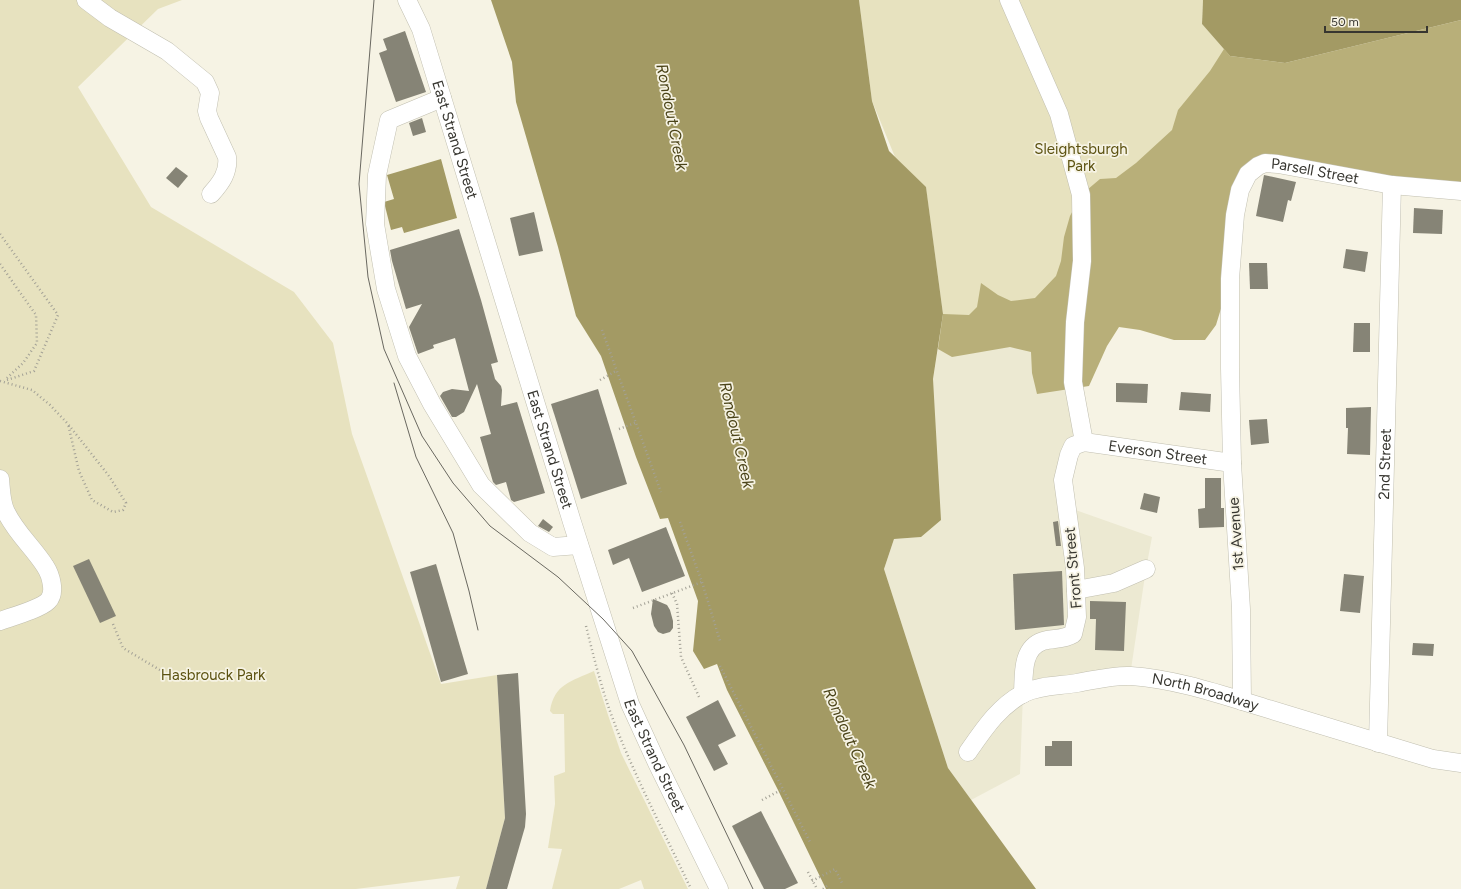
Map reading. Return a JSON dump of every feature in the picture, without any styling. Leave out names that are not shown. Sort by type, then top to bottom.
[{"type":"street","points":[[86,0],[110,18],[167,51],[205,82],[210,93],[207,111],[208,118],[227,157],[228,163],[226,174],[211,194]]},
{"type":"street","name":"East Strand Street","points":[[407,0],[421,29],[579,545],[630,704],[657,763],[719,889]]},
{"type":"street","points":[[1009,0],[1060,114],[1081,196],[1082,262],[1075,322],[1074,382],[1084,442]]},
{"type":"street","points":[[442,98],[389,120],[377,175],[375,224],[386,290],[407,356],[432,404],[481,485],[530,533],[553,547],[579,545]]},
{"type":"street","name":"Parsell Street","points":[[1230,368],[1230,279],[1235,215],[1240,190],[1251,171],[1258,166],[1278,164],[1392,185],[1461,191]]},
{"type":"street","name":"2nd Street","points":[[1378,743],[1392,185]]},
{"type":"street","name":"1st Avenue","points":[[1230,368],[1232,463],[1241,609],[1242,701]]},
{"type":"street","name":"Everson Street","points":[[1084,442],[1232,463]]},
{"type":"street","name":"Front Street","points":[[1023,694],[1025,665],[1032,647],[1042,641],[1067,638],[1073,634],[1076,617],[1075,568],[1063,480],[1069,455],[1073,446],[1084,442]]},
{"type":"street","points":[[0,479],[4,510],[13,525],[46,568],[52,586],[52,594],[48,601],[41,606],[0,621]]},
{"type":"street","points":[[1076,590],[1114,583],[1146,570]]},
{"type":"street","name":"North Broadway","points":[[968,752],[986,726],[996,715],[1023,694],[1038,687],[1077,683],[1110,676],[1130,676],[1170,681],[1242,701],[1378,743],[1433,758],[1461,763]]},
{"type":"path","points":[[0,234],[58,315],[34,371],[2,381]]},
{"type":"path","points":[[0,264],[36,315],[37,343],[23,363],[2,381]]},
{"type":"path","points":[[602,330],[661,492]]},
{"type":"path","points":[[600,380],[616,371]]},
{"type":"path","points":[[2,381],[32,390],[50,405],[68,424],[109,476],[126,503],[123,510],[113,512],[92,500],[79,471],[68,424]]},
{"type":"path","points":[[619,429],[635,423]]},
{"type":"path","points":[[680,522],[702,582],[720,641]]},
{"type":"path","points":[[633,608],[702,582]]},
{"type":"path","points":[[672,593],[677,604],[681,657],[700,699]]},
{"type":"path","points":[[113,624],[123,648],[170,676]]},
{"type":"path","points":[[586,626],[595,663],[614,722],[691,889]]},
{"type":"path","points":[[720,666],[810,844]]},
{"type":"path","points":[[762,800],[783,789]]},
{"type":"path","points":[[812,881],[835,869],[842,883]]},
{"type":"path","points":[[808,872],[817,889]]},
{"type":"path","points":[[823,889],[827,886],[829,889]]},
{"type":"shaded area","points":[[1461,20],[1461,191],[1279,164],[1251,171],[1230,279],[1216,325],[1205,340],[1174,340],[1140,330],[1119,327],[1107,346],[1089,386],[1037,394],[1032,373],[1031,352],[1010,347],[952,357],[938,349],[943,314],[969,315],[977,307],[981,283],[998,295],[1011,301],[1035,298],[1056,276],[1061,261],[1064,237],[1070,216],[1081,195],[1100,179],[1116,178],[1136,163],[1172,130],[1178,110],[1210,71],[1224,49],[1230,56],[1285,63]]},
{"type":"shaded area","points":[[1075,322],[1084,442],[1073,446],[1067,507],[1152,537],[1130,676],[1023,694],[1020,774],[971,800],[948,768],[884,569],[894,539],[921,537],[933,379],[938,349]]},
{"type":"green space","name":"Hasbrouck Park","points":[[0,0],[182,0],[158,9],[78,87],[151,207],[294,292],[333,343],[352,434],[441,684],[497,675],[505,818],[486,889],[456,889],[460,876],[356,889],[0,889]]},
{"type":"green space","name":"Sleightsburgh Park","points":[[859,0],[1203,0],[1202,24],[1230,56],[1075,322],[938,349],[943,314],[926,188],[895,157],[872,101]]},
{"type":"green space","points":[[594,671],[621,753],[688,889],[644,889],[641,880],[619,889],[552,889],[562,849],[548,848],[555,804],[554,776],[565,772],[564,714],[553,714],[550,711],[555,695],[560,689],[571,681]]},
{"type":"water","name":"Rondout Creek","points":[[491,0],[859,0],[872,101],[889,151],[926,187],[943,314],[933,379],[941,520],[921,537],[894,539],[884,569],[948,768],[1036,889],[826,889],[727,690],[717,664],[704,669],[693,651],[698,601],[668,518],[660,519],[636,457],[601,356],[576,316],[558,247],[516,102],[512,62]]},
{"type":"water","points":[[1203,0],[1461,0],[1461,20],[1285,63],[1230,56],[1202,24]]},
{"type":"water","points":[[441,159],[457,218],[404,233],[402,227],[391,230],[384,202],[394,199],[387,175]]},
{"type":"building","points":[[405,31],[426,92],[396,102],[379,53],[387,50],[383,39]]},
{"type":"building","points":[[422,118],[426,132],[413,136],[409,123]]},
{"type":"building","points":[[176,167],[188,176],[178,188],[166,178]]},
{"type":"building","points":[[1264,175],[1296,182],[1291,201],[1288,200],[1283,222],[1256,216]]},
{"type":"building","points":[[1414,208],[1443,210],[1442,234],[1413,233]]},
{"type":"building","points":[[534,212],[543,251],[519,256],[510,218]]},
{"type":"building","points":[[459,229],[498,362],[491,364],[495,379],[501,386],[502,390],[501,406],[517,402],[545,493],[514,502],[511,500],[506,482],[496,485],[493,482],[480,437],[491,434],[477,384],[464,412],[456,417],[452,417],[440,396],[443,392],[452,389],[469,391],[455,338],[433,345],[434,348],[418,354],[409,327],[422,304],[406,309],[392,261],[390,250]]},
{"type":"building","points":[[1346,249],[1368,252],[1365,272],[1343,268]]},
{"type":"building","points":[[1249,263],[1267,263],[1268,289],[1250,289]]},
{"type":"building","points":[[1354,323],[1370,323],[1370,352],[1353,352]]},
{"type":"building","points":[[1116,383],[1148,384],[1147,403],[1116,402]]},
{"type":"building","points":[[598,389],[627,484],[581,499],[551,404]]},
{"type":"building","points":[[1181,392],[1211,394],[1210,412],[1179,410]]},
{"type":"building","points":[[1371,407],[1370,455],[1347,454],[1348,428],[1346,428],[1346,408]]},
{"type":"building","points":[[1267,419],[1269,443],[1251,445],[1249,420]]},
{"type":"building","points":[[1205,478],[1221,478],[1221,508],[1224,508],[1224,527],[1199,528],[1198,509],[1205,508]]},
{"type":"building","points":[[1144,493],[1160,497],[1157,513],[1140,509]]},
{"type":"building","points":[[543,519],[553,527],[549,532],[538,526]]},
{"type":"building","points":[[1058,521],[1061,546],[1056,546],[1053,522]]},
{"type":"building","points":[[666,527],[685,576],[642,592],[629,558],[613,565],[608,550]]},
{"type":"building","points":[[89,559],[116,616],[100,623],[73,566]]},
{"type":"building","points":[[436,564],[468,674],[441,682],[410,572]]},
{"type":"building","points":[[1062,571],[1064,625],[1015,630],[1013,574]]},
{"type":"building","points":[[1344,574],[1364,576],[1360,613],[1340,611]]},
{"type":"building","points":[[653,599],[667,605],[670,610],[673,628],[670,632],[663,634],[658,632],[654,626],[651,614]]},
{"type":"building","points":[[1090,601],[1126,602],[1124,651],[1095,650],[1096,619],[1090,619]]},
{"type":"building","points":[[1413,643],[1434,644],[1433,656],[1412,655]]},
{"type":"building","points":[[518,673],[526,814],[525,827],[507,889],[486,889],[505,818],[497,675]]},
{"type":"building","points":[[718,700],[736,736],[718,745],[728,764],[714,771],[686,717]]},
{"type":"building","points":[[1052,741],[1072,741],[1072,766],[1045,766],[1045,746],[1052,746]]},
{"type":"building","points":[[761,811],[798,883],[785,889],[764,889],[732,826]]},
{"type":"tram line","points":[[374,0],[359,184],[368,277],[384,349],[422,436],[453,483],[490,526],[558,577],[603,619],[632,651],[684,745],[753,889]]},
{"type":"tram line","points":[[394,383],[416,457],[453,533],[478,630]]}]
